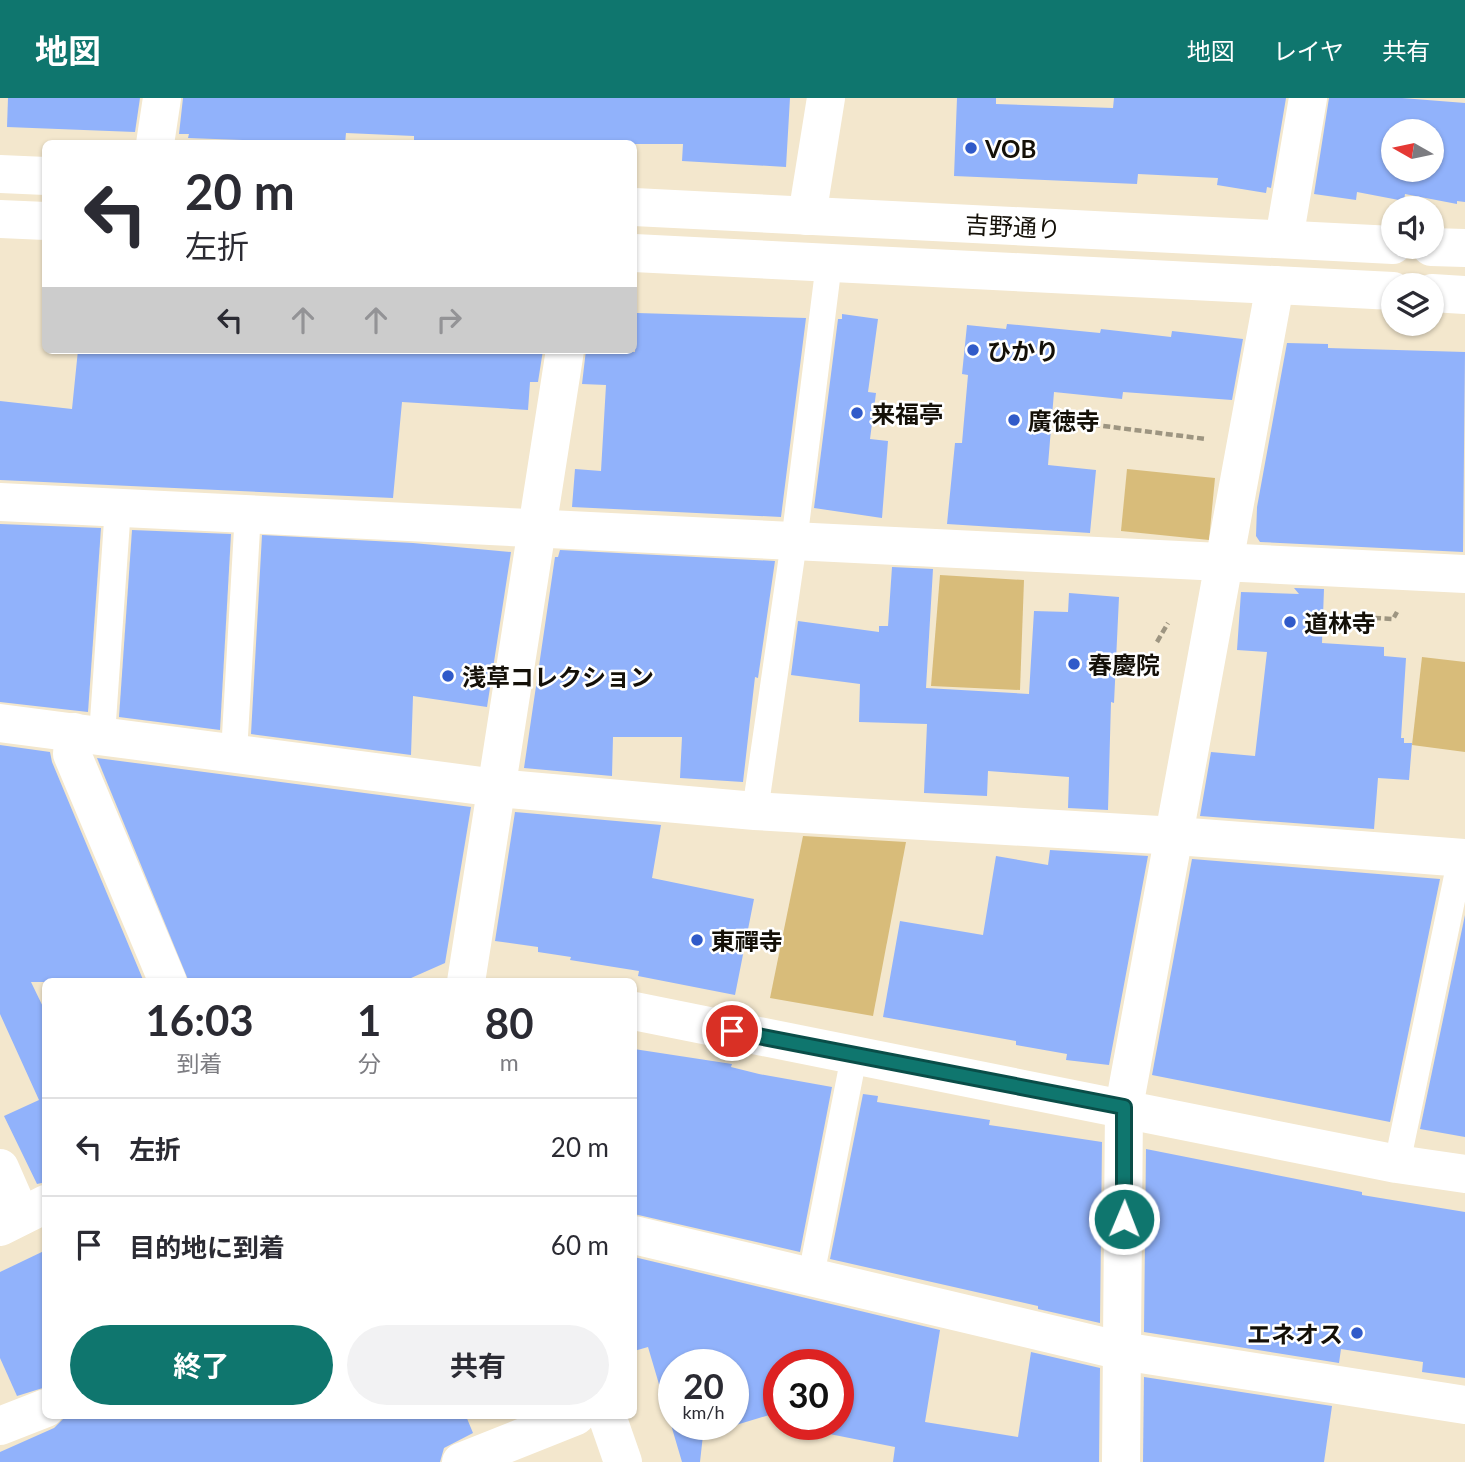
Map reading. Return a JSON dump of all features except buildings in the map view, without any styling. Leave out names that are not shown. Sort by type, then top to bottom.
[{"type":"street","points":[[156,140],[162,98]]},
{"type":"street","points":[[807,216],[826,98]]},
{"type":"street","points":[[1284,239],[1308,98]]},
{"type":"street","points":[[0,174],[42,176]]},
{"type":"street","name":"吉野通り","points":[[637,206],[1381,244]]},
{"type":"street","points":[[0,219],[42,221]]},
{"type":"street","points":[[1444,247],[1465,248]]},
{"type":"street","name":"吉野通り","points":[[637,253],[1381,290]]},
{"type":"street","points":[[1121,1462],[1124,1107],[1176,836],[1222,563],[1275,285]]},
{"type":"street","points":[[1444,294],[1465,295]]},
{"type":"street","points":[[467,978],[540,524],[564,354]]},
{"type":"street","points":[[0,502],[540,524],[794,542],[1465,574]]},
{"type":"street","points":[[0,723],[497,788],[755,811],[1176,836],[1463,857]]},
{"type":"street","points":[[88,734],[72,754],[166,978]]},
{"type":"street","points":[[637,1012],[1124,1107],[1397,1164],[1465,1174]]},
{"type":"street","points":[[0,1168],[22,1216]]},
{"type":"street","points":[[637,1236],[1122,1352],[1465,1405]]},
{"type":"street","points":[[0,1426],[42,1410]]},
{"type":"street","points":[[461,1462],[568,1419]]},
{"type":"street","points":[[608,1419],[623,1462]]},
{"type":"lane","points":[[755,811],[794,542],[829,263]]},
{"type":"lane","points":[[88,734],[118,507]]},
{"type":"lane","points":[[234,752],[248,512]]},
{"type":"lane","points":[[1397,1164],[1463,857]]},
{"type":"lane","points":[[811,1276],[854,1056]]},
{"type":"path","points":[[1072,422],[1245,444]]},
{"type":"shaded area","points":[[1127,469],[1215,478],[1209,540],[1121,531]]},
{"type":"shaded area","points":[[940,575],[1024,580],[1020,690],[931,686]]},
{"type":"shaded area","points":[[1422,657],[1465,662],[1465,752],[1412,745]]},
{"type":"shaded area","points":[[803,836],[906,842],[873,1016],[770,998]]},
{"type":"place","name":"VOB","points":[[971,148]]},
{"type":"place","name":"ひかり","points":[[973,350]]},
{"type":"place","name":"来福亭","points":[[857,413]]},
{"type":"place","name":"廣徳寺","points":[[1014,420]]},
{"type":"place","name":"道林寺","points":[[1290,622]]},
{"type":"place","name":"春慶院","points":[[1074,664]]},
{"type":"place","name":"浅草コレクション","points":[[448,676]]},
{"type":"place","name":"東禪寺","points":[[697,940]]},
{"type":"place","name":"エネオス","points":[[1357,1333]]},
{"type":"route","points":[[732,1031],[1124,1107],[1124,1219]]}]
